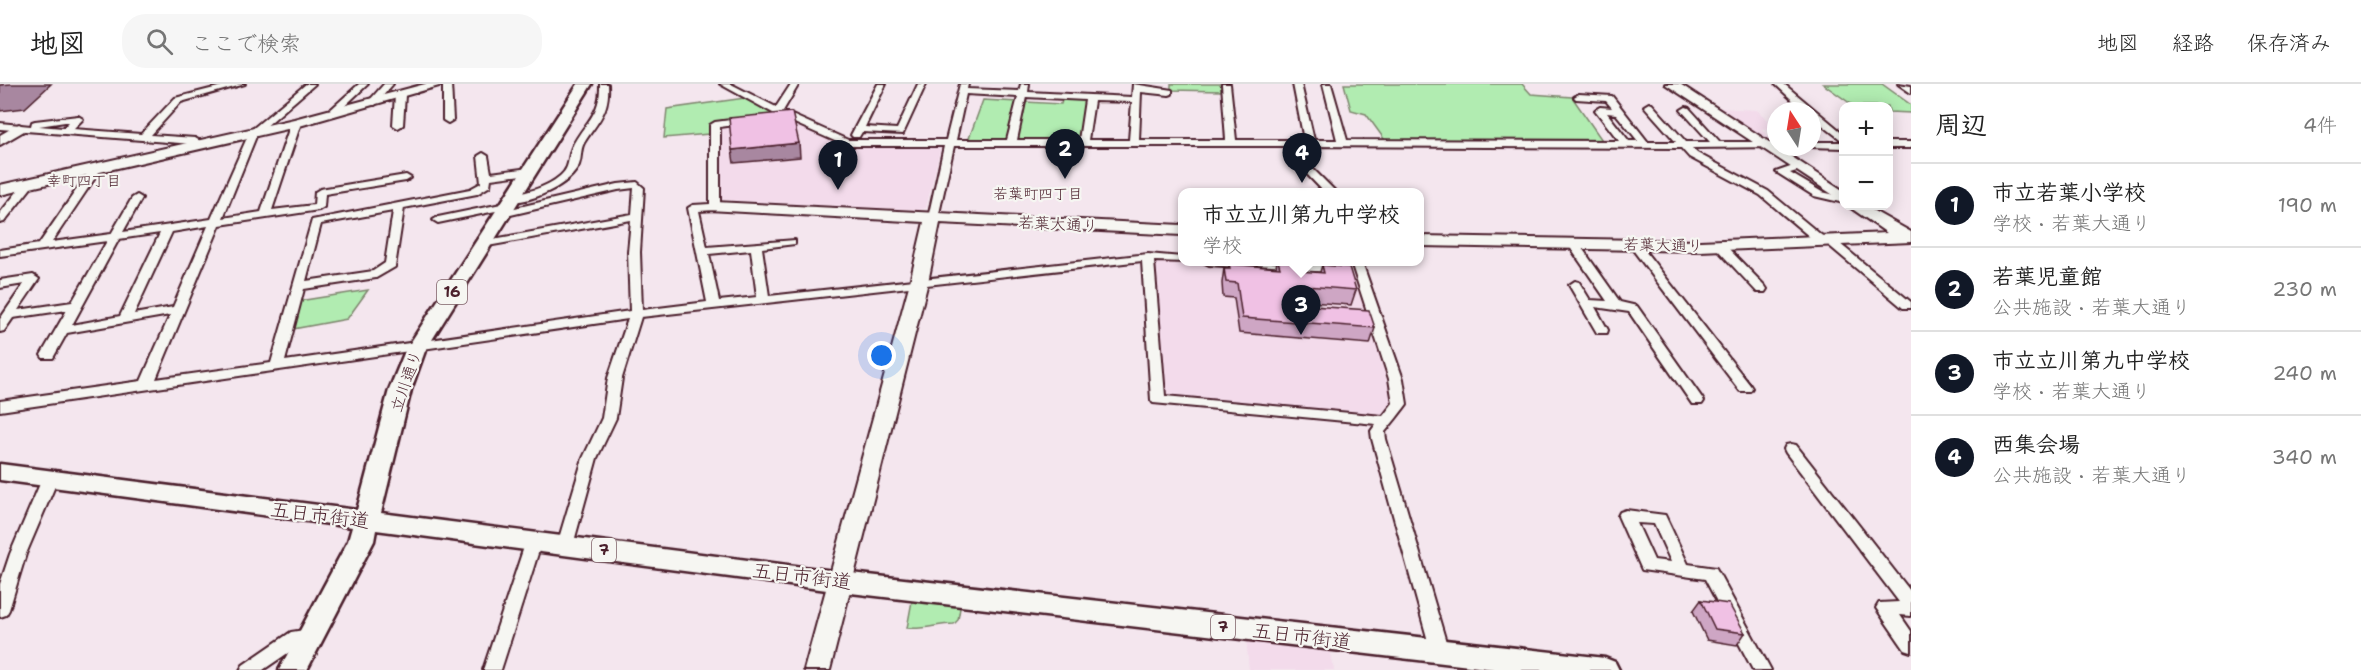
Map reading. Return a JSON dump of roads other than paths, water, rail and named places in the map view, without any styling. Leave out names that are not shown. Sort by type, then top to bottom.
[{"type":"main road","name":"立川通り","points":[[293,670],[361,541],[400,390],[417,346],[585,84]]},
{"type":"main road","name":"五日市街道","points":[[0,472],[842,582],[1440,652],[1538,666],[1605,670]]},
{"type":"street","points":[[144,137],[178,100],[241,84]]},
{"type":"street","points":[[147,384],[213,223],[253,133],[312,84]]},
{"type":"street","points":[[331,114],[364,84]]},
{"type":"street","points":[[372,103],[389,84]]},
{"type":"street","points":[[447,84],[448,120]]},
{"type":"street","points":[[506,207],[542,191],[570,174],[575,163],[576,148],[606,105],[604,84]]},
{"type":"street","points":[[723,84],[841,142],[852,143],[1767,145]]},
{"type":"street","points":[[781,114],[795,84]]},
{"type":"street","points":[[852,143],[882,84]]},
{"type":"street","points":[[859,129],[900,132],[922,84]]},
{"type":"street","points":[[1083,143],[1095,84]]},
{"type":"street","points":[[1226,84],[1231,143]]},
{"type":"street","points":[[1297,84],[1310,143]]},
{"type":"street","points":[[1327,84],[1343,144]]},
{"type":"street","points":[[1590,84],[1601,98]]},
{"type":"street","points":[[1671,84],[1839,196]]},
{"type":"street","points":[[1779,84],[1800,102]]},
{"type":"street","points":[[1902,84],[1911,90]]},
{"type":"street","points":[[0,190],[296,123],[433,85]]},
{"type":"street","points":[[1134,143],[1137,87],[1169,92]]},
{"type":"street","points":[[817,670],[920,282],[963,88],[1024,89],[1137,100]]},
{"type":"street","points":[[1011,143],[1024,89]]},
{"type":"street","points":[[398,125],[400,95]]},
{"type":"street","points":[[1579,97],[1609,98],[1646,145]]},
{"type":"street","points":[[1649,106],[1681,145],[1693,155],[1764,193],[1907,305]]},
{"type":"street","points":[[1619,111],[1600,110],[1626,144]]},
{"type":"street","points":[[1686,110],[1718,145]]},
{"type":"street","points":[[714,305],[693,208],[715,207],[715,125],[781,114]]},
{"type":"street","points":[[0,141],[19,128],[65,118],[78,119],[66,131]]},
{"type":"street","points":[[1821,120],[1839,135]]},
{"type":"street","points":[[265,216],[296,123]]},
{"type":"street","points":[[0,126],[195,141],[202,145]]},
{"type":"street","points":[[1297,143],[1309,171],[1328,188]]},
{"type":"street","points":[[1821,145],[1839,145]]},
{"type":"street","points":[[1893,145],[1911,145]]},
{"type":"street","points":[[277,366],[316,222],[473,192],[486,184],[483,156]]},
{"type":"street","points":[[43,247],[96,170]]},
{"type":"street","points":[[486,177],[529,171]]},
{"type":"street","points":[[0,253],[319,207],[320,192],[406,178]]},
{"type":"street","points":[[0,220],[29,184]]},
{"type":"street","points":[[438,221],[588,193],[637,185],[639,188],[636,216],[636,314],[615,378],[609,418],[590,458],[565,545]]},
{"type":"street","points":[[48,355],[137,198]]},
{"type":"street","points":[[298,286],[376,274],[391,265],[399,206]]},
{"type":"street","name":"若葉大通り","points":[[715,207],[1178,230]]},
{"type":"street","points":[[1862,210],[1909,239]]},
{"type":"street","points":[[483,244],[636,216]]},
{"type":"street","points":[[125,319],[167,230]]},
{"type":"street","name":"若葉大通り","points":[[1424,241],[1719,245],[1909,239]]},
{"type":"street","points":[[703,251],[791,242]]},
{"type":"street","points":[[1573,243],[1616,305],[1620,308],[1633,309],[1697,401]]},
{"type":"street","points":[[1634,244],[1745,388]]},
{"type":"street","points":[[1719,245],[1761,289]]},
{"type":"street","points":[[756,246],[763,299]]},
{"type":"street","points":[[1148,257],[1158,400],[1389,421]]},
{"type":"street","points":[[0,406],[636,314],[1148,257],[1178,260]]},
{"type":"street","points":[[1333,266],[1358,267],[1396,380],[1400,404],[1389,421],[1378,432],[1379,439],[1440,652]]},
{"type":"street","points":[[0,284],[33,279],[0,328]]},
{"type":"street","points":[[1575,285],[1602,330]]},
{"type":"street","points":[[1585,303],[1616,305]]},
{"type":"street","points":[[9,315],[77,305]]},
{"type":"street","points":[[63,330],[178,310]]},
{"type":"street","points":[[1791,449],[1911,607]]},
{"type":"street","points":[[0,610],[18,554],[50,479]]},
{"type":"street","points":[[492,670],[534,541]]},
{"type":"street","points":[[1683,570],[1710,573],[1761,670]]},
{"type":"street","points":[[1911,607],[1885,608],[1911,645]]},
{"type":"street","points":[[249,670],[297,637],[311,636]]},
{"type":"place","name":"若葉児童館","points":[[1065,179]]},
{"type":"place","name":"西集会場","points":[[1302,183]]},
{"type":"place","name":"市立若葉小学校","points":[[838,190]]},
{"type":"place","name":"市立立川第九中学校","points":[[1301,335]]},
{"type":"district","name":"幸町四丁目","points":[[84,181]]},
{"type":"district","name":"若葉町四丁目","points":[[1038,194]]}]
